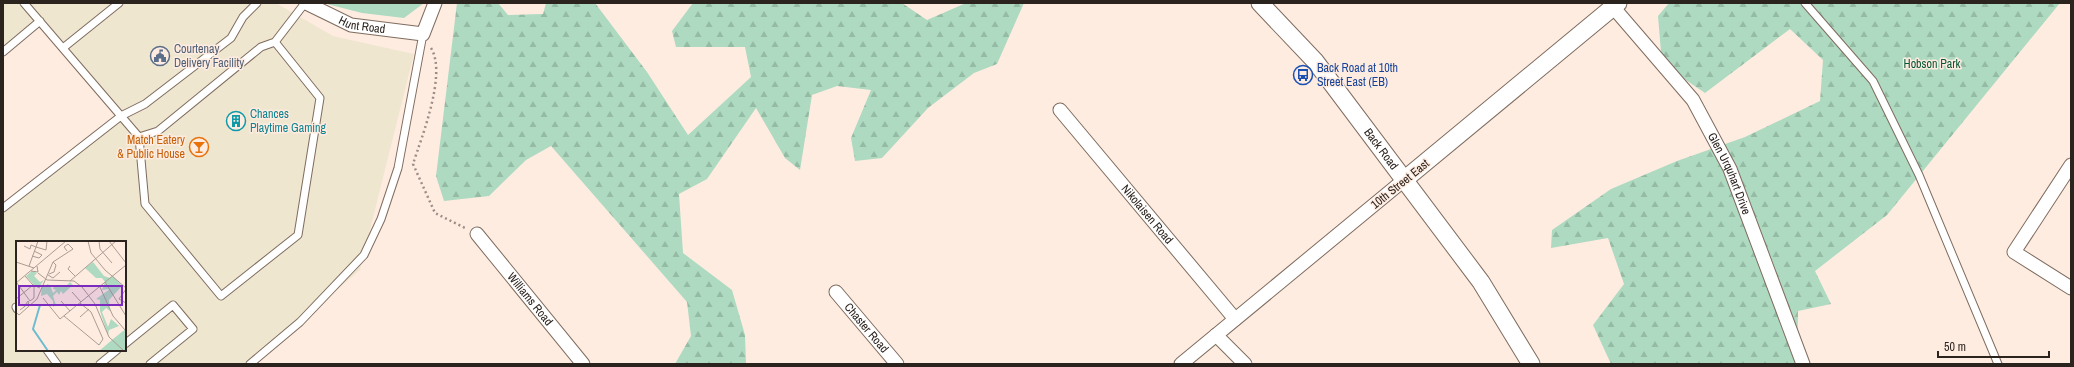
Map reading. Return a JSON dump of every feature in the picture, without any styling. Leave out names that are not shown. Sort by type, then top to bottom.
[{"type":"street","name":"Hunt Road","points":[[305,3],[351,25],[423,34]]},
{"type":"street","points":[[423,34],[435,3]]},
{"type":"street","name":"Back Road","points":[[1260,3],[1315,61],[1481,282],[1531,364]]},
{"type":"street","name":"10th Street East","points":[[1180,364],[1616,5]]},
{"type":"street","name":"Glen Urquhart Drive","points":[[1616,5],[1693,100],[1730,169],[1803,364]]},
{"type":"street","name":"Nikolaisen Road","points":[[1060,110],[1235,319]]},
{"type":"street","points":[[2071,165],[2014,252],[2071,288]]},
{"type":"street","name":"Williams Road","points":[[477,234],[583,364]]},
{"type":"street","name":"Chaster Road","points":[[836,292],[897,364]]},
{"type":"street","points":[[1216,335],[1245,364]]},
{"type":"lane","points":[[24,3],[139,136],[145,204],[221,296],[298,235],[320,98],[275,42]]},
{"type":"lane","points":[[64,48],[119,3]]},
{"type":"lane","points":[[3,208],[121,116],[145,104],[231,38],[243,17],[257,3]]},
{"type":"lane","points":[[139,136],[158,131],[261,47],[275,42],[305,3]]},
{"type":"lane","points":[[1805,3],[1873,81],[1919,175],[1998,364]]},
{"type":"lane","points":[[3,52],[40,21]]},
{"type":"lane","points":[[250,364],[300,322],[364,255],[382,219],[398,168],[423,34]]},
{"type":"lane","points":[[126,343],[173,304],[193,329],[150,364]]},
{"type":"lane","points":[[48,351],[57,364]]},
{"type":"lane","points":[[100,364],[116,351]]},
{"type":"path","points":[[423,34],[436,56],[434,99],[413,164],[435,213],[477,234]]},
{"type":"shaded area","points":[[3,3],[276,3],[333,36],[414,54],[360,270],[251,364],[3,364],[3,208],[121,116],[40,21],[3,52]]},
{"type":"green space","points":[[323,3],[424,3],[404,18],[362,13]]},
{"type":"green space","points":[[457,3],[498,3],[508,15],[543,14],[546,3],[595,3],[647,72],[688,135],[751,77],[745,47],[676,47],[672,31],[693,3],[902,3],[927,20],[966,3],[1024,3],[997,64],[974,73],[928,108],[882,158],[855,161],[851,138],[871,90],[837,86],[812,95],[800,170],[785,158],[756,108],[707,179],[679,194],[683,253],[732,290],[745,335],[746,364],[675,364],[691,336],[687,302],[551,146],[526,160],[489,196],[444,201],[436,176]]},
{"type":"green space","name":"Hobson Park","points":[[1669,3],[2060,3],[1887,215],[1815,271],[1831,304],[1798,311],[1797,364],[1611,364],[1593,325],[1624,284],[1608,238],[1551,248],[1552,230],[1611,189],[1677,161],[1745,137],[1820,101],[1823,60],[1790,29],[1705,93],[1662,64],[1658,16]]},
{"type":"place","name":"Courtenay Delivery Facility","points":[[160,56]]},
{"type":"place","name":"Back Road at 10th Street East (EB)","points":[[1303,75]]},
{"type":"place","name":"Chances Playtime Gaming","points":[[236,121]]},
{"type":"place","name":"Match Eatery & Public House","points":[[199,147]]}]
